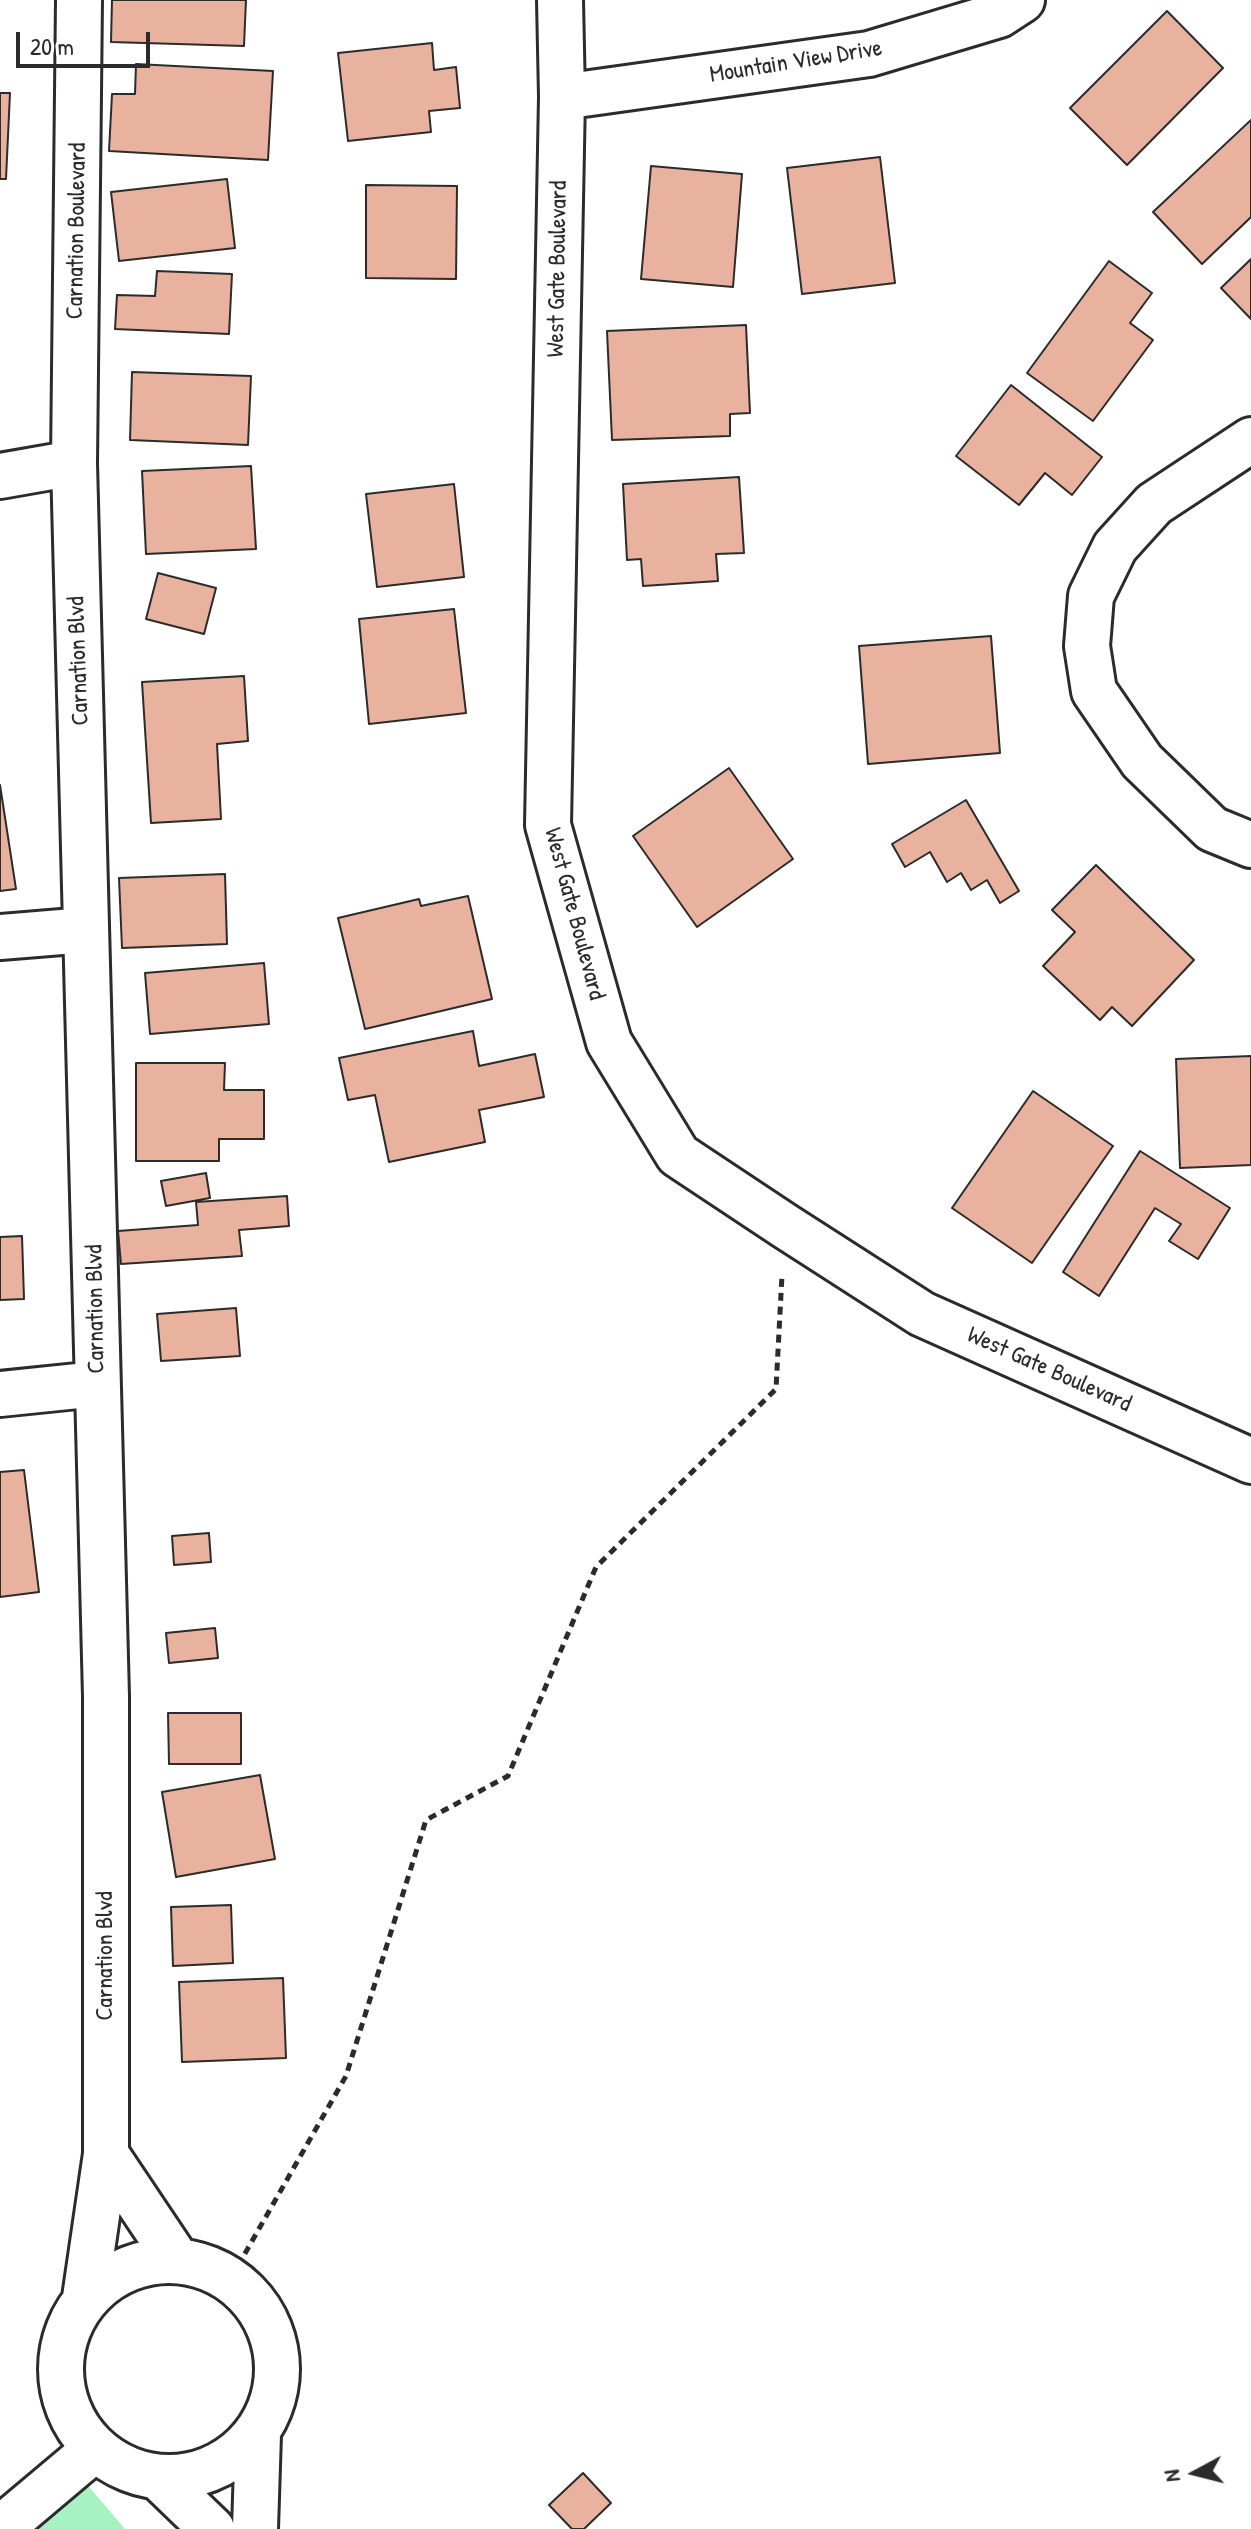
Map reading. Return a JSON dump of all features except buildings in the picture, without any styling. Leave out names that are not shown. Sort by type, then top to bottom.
[{"type":"street","name":"Carnation Boulevard","points":[[74,463],[79,0]]},
{"type":"street","name":"West Gate Boulevard","points":[[560,0],[562,97],[548,825],[609,1042],[678,1155],[785,1226],[922,1314],[1251,1461]]},
{"type":"street","name":"Mountain View Drive","points":[[562,97],[869,54],[999,15],[1022,0]]},
{"type":"street","points":[[1251,440],[1154,504],[1115,547],[1091,596],[1087,646],[1094,691],[1142,761],[1212,829],[1251,845]]},
{"type":"street","points":[[0,476],[74,463]]},
{"type":"street","name":"Carnation Blvd","points":[[74,463],[106,1712],[106,2154],[85,2298]]},
{"type":"street","points":[[0,937],[86,930]]},
{"type":"street","points":[[0,1394],[97,1384]]},
{"type":"street","points":[[106,2154],[177,2260]]},
{"type":"street","points":[[255,2529],[258,2434],[278,2380],[268,2322],[231,2278],[177,2260],[126,2268],[85,2298],[66,2335],[60,2375],[71,2415],[95,2449],[136,2474],[159,2478],[214,2469],[258,2434]]},
{"type":"street","points":[[0,2529],[95,2449]]},
{"type":"street","points":[[159,2478],[212,2529]]},
{"type":"path","points":[[231,2278],[346,2076],[426,1820],[508,1776],[596,1567],[776,1389],[785,1226]]},
{"type":"green space","points":[[85,2482],[125,2529],[30,2529]]}]
